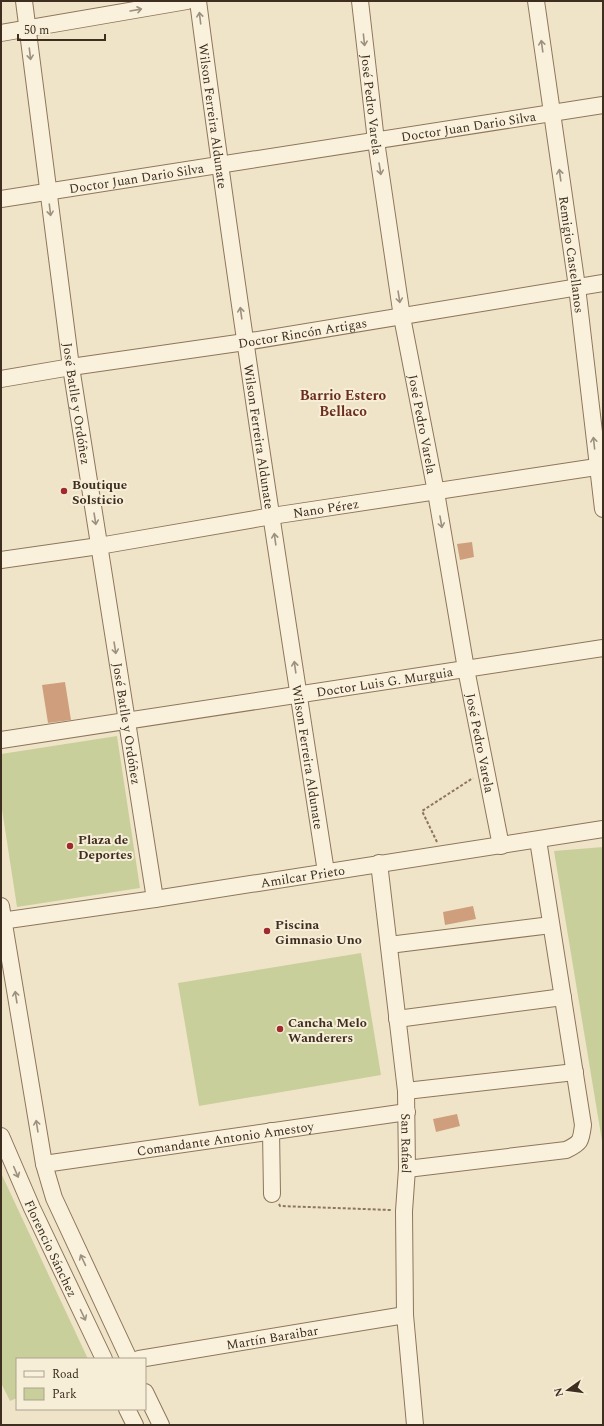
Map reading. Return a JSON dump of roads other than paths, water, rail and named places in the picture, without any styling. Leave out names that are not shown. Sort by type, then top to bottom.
[{"type":"street","name":"José Batlle y Ordóñez","points":[[24,1],[71,367],[155,899]]},
{"type":"street","points":[[1,33],[187,1]]},
{"type":"street","name":"Wilson Ferreira Aldunate","points":[[198,1],[220,166],[326,872]]},
{"type":"street","name":"José Pedro Varela","points":[[360,1],[376,141],[402,317],[436,492],[466,668],[501,846]]},
{"type":"street","name":"Remigio Castellanos","points":[[536,1],[577,287],[600,466],[603,509]]},
{"type":"street","name":"Doctor Juan Dario Silva","points":[[1,199],[603,105]]},
{"type":"street","name":"Doctor Rincón Artigas","points":[[1,379],[71,367],[246,342],[603,283]]},
{"type":"street","name":"Nano Pérez","points":[[1,560],[99,546],[272,516],[600,466]]},
{"type":"street","name":"Doctor Luis G. Murguia","points":[[1,740],[603,648]]},
{"type":"street","name":"Amilcar Prieto","points":[[2,916],[155,899],[603,829]]},
{"type":"street","points":[[407,1169],[566,1150],[578,1144],[582,1137],[583,1124],[538,840]]},
{"type":"street","name":"San Rafael","points":[[379,863],[406,1091],[407,1169],[404,1211],[405,1315],[415,1425]]},
{"type":"street","name":"Florencio Sánchez","points":[[2,916],[44,1164],[54,1198],[129,1358]]},
{"type":"street","points":[[389,945],[551,925]]},
{"type":"street","points":[[397,1020],[563,997]]},
{"type":"street","points":[[406,1091],[575,1072]]},
{"type":"street","name":"Comandante Antonio Amestoy","points":[[44,1164],[407,1112]]},
{"type":"street","points":[[271,1132],[272,1194]]},
{"type":"street","name":"Florencio Sánchez","points":[[1,1136],[32,1208],[104,1358]]},
{"type":"street","points":[[32,1208],[54,1198]]},
{"type":"street","name":"Martín Baraibar","points":[[145,1358],[405,1315]]},
{"type":"street","points":[[146,1394],[161,1425]]},
{"type":"street","points":[[128,1410],[135,1425]]},
{"type":"place","name":"Boutique Solsticio","points":[[64,491]]},
{"type":"place","name":"Plaza de Deportes","points":[[70,846]]},
{"type":"place","name":"Piscina Gimnasio Uno","points":[[267,931]]},
{"type":"place","name":"Cancha Melo Wanderers","points":[[280,1029]]},
{"type":"district","name":"Barrio Estero Bellaco","points":[[343,404]]}]
